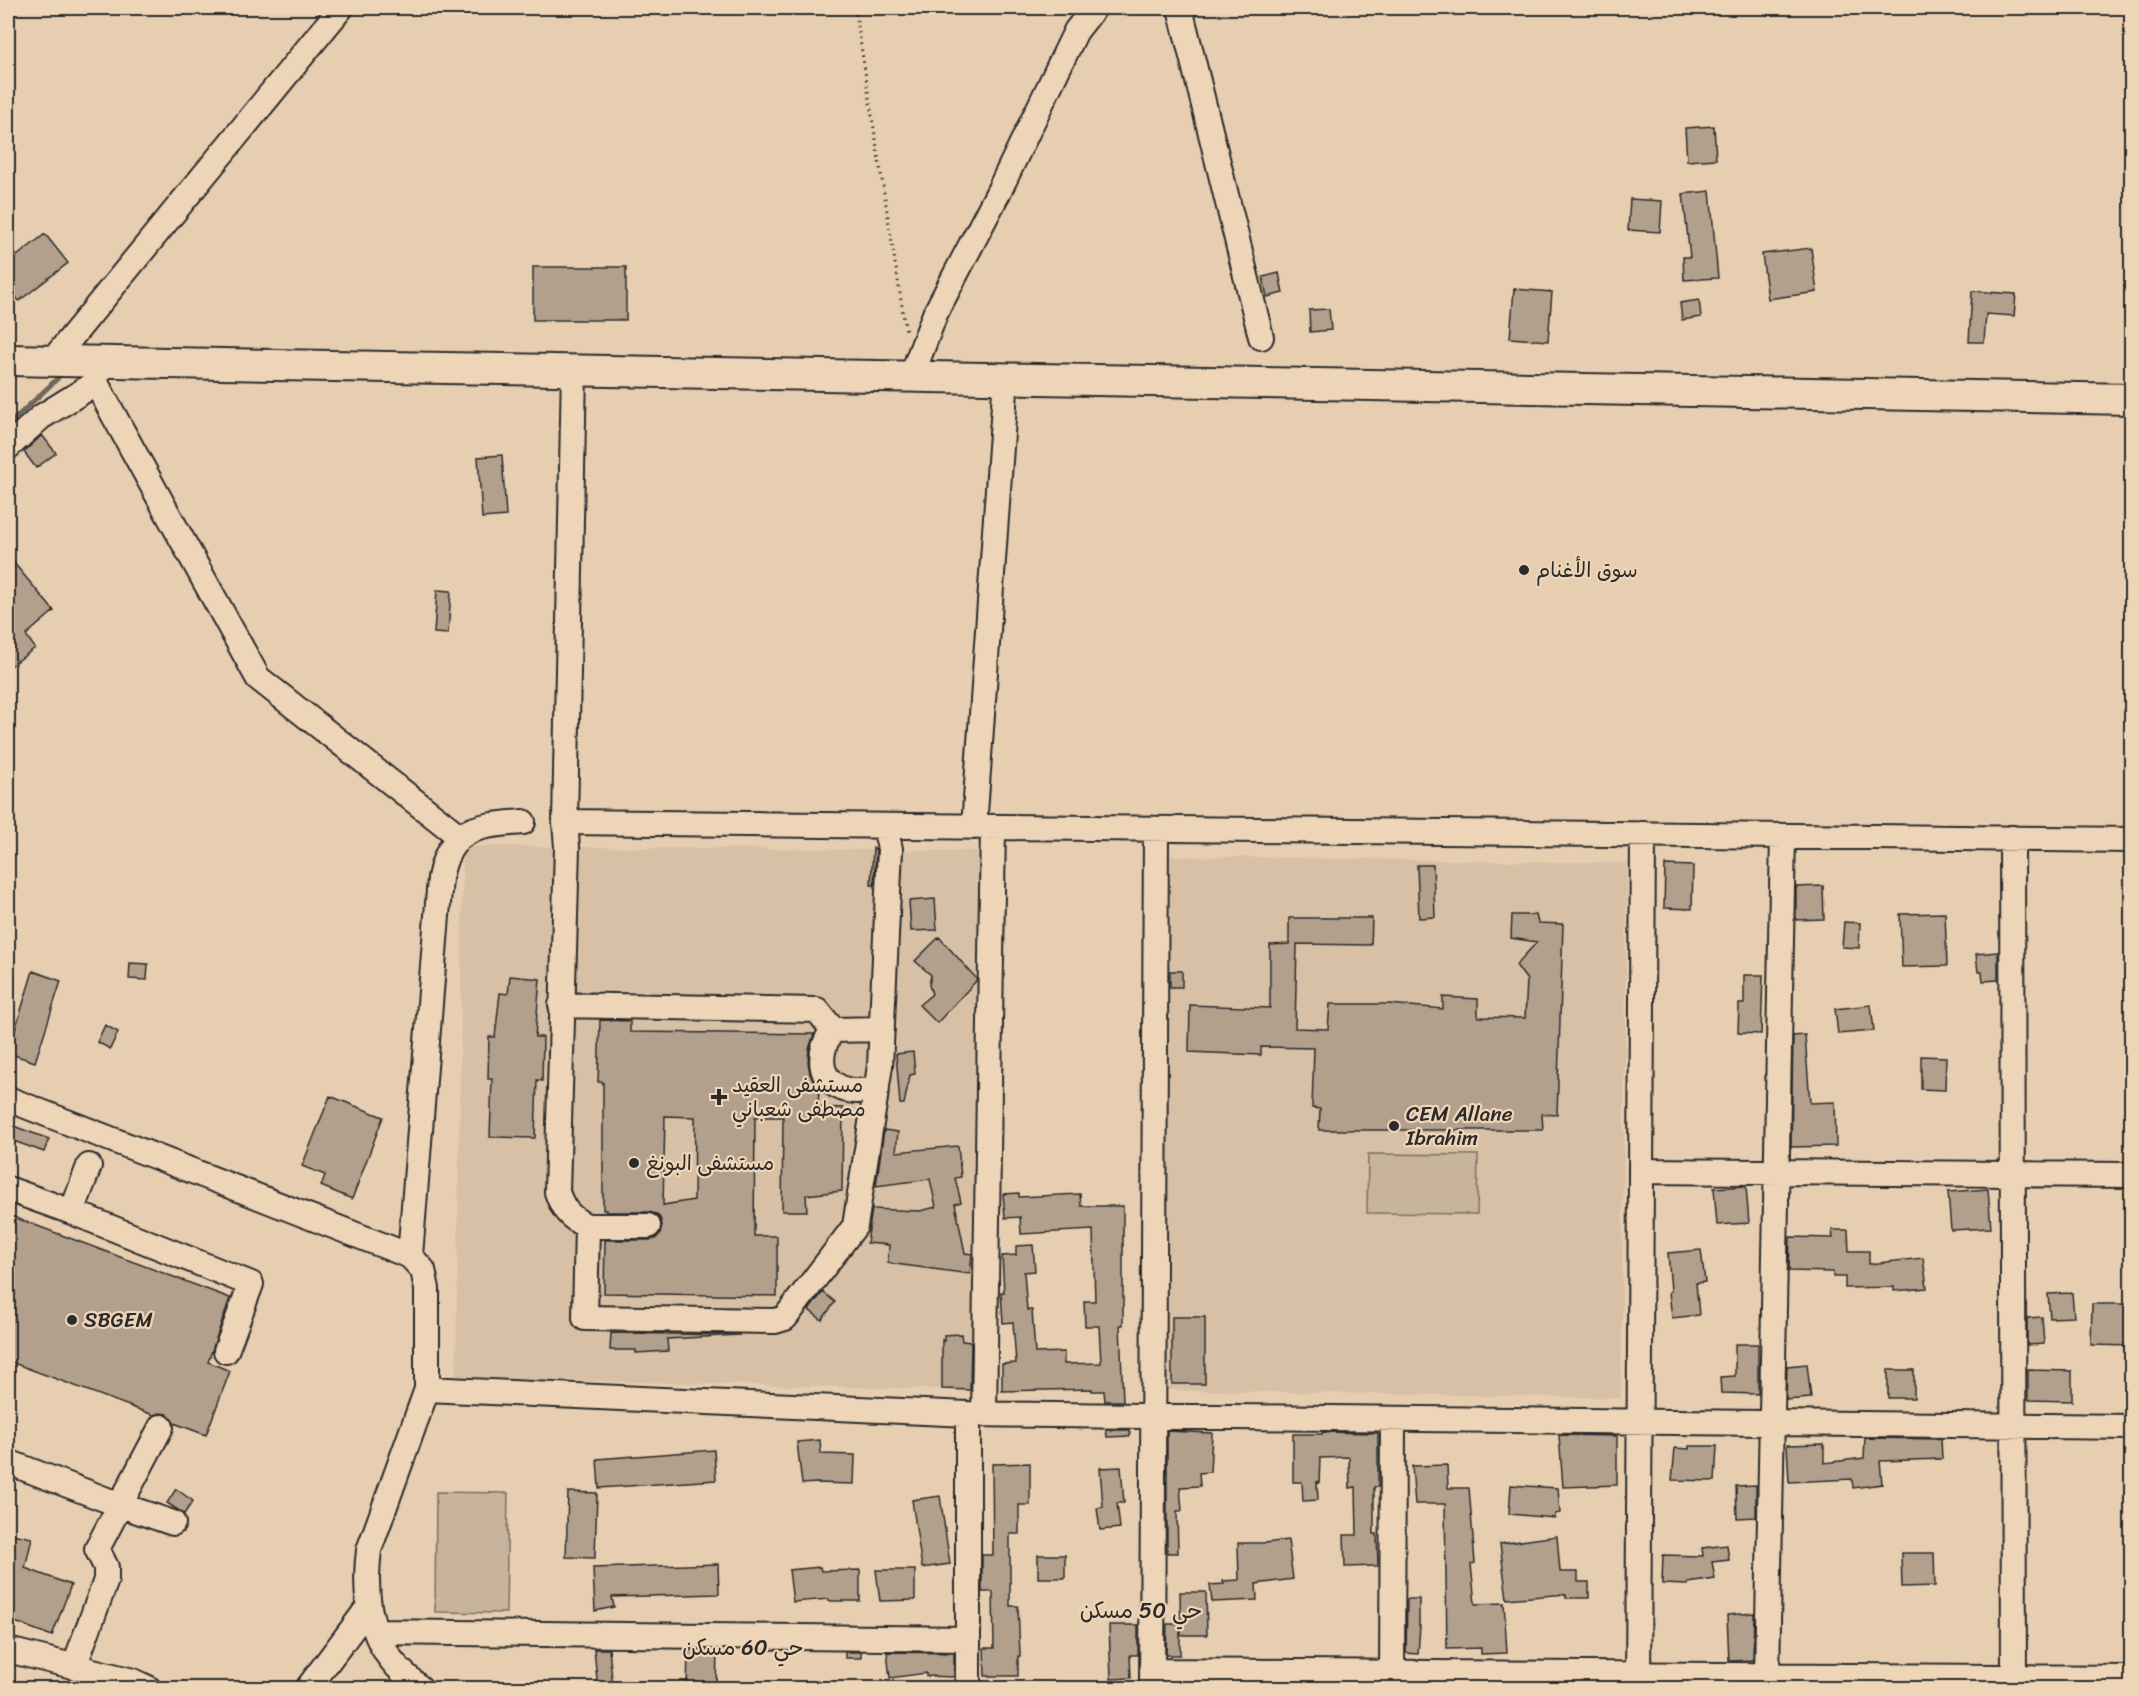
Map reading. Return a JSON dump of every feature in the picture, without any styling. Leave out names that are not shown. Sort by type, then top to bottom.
[{"type":"main road","points":[[8,360],[52,361],[98,372],[574,369],[2132,399]]},
{"type":"street","points":[[52,361],[341,8]]},
{"type":"street","points":[[912,375],[934,314],[999,191],[1076,31],[1094,8]]},
{"type":"street","points":[[1180,8],[1261,337]]},
{"type":"street","points":[[574,369],[565,822],[567,847],[556,1192],[561,1206],[571,1218],[587,1226],[648,1226]]},
{"type":"street","points":[[8,447],[41,417],[98,372],[258,678],[459,836]]},
{"type":"street","points":[[968,1689],[976,1414],[984,827],[1006,377]]},
{"type":"street","points":[[410,1256],[443,861],[459,836],[478,827],[523,822]]},
{"type":"street","points":[[565,822],[2132,840]]},
{"type":"street","points":[[587,1226],[585,1318],[775,1321],[785,1318],[855,1226],[880,1066],[890,849],[885,826]]},
{"type":"street","points":[[1156,829],[1152,1680],[1638,1682],[1767,1676],[2014,1683],[2132,1678]]},
{"type":"street","points":[[1638,1682],[1643,834]]},
{"type":"street","points":[[1767,1676],[1783,836]]},
{"type":"street","points":[[2012,838],[2014,1683]]},
{"type":"street","points":[[561,1005],[817,1010],[834,1030]]},
{"type":"street","points":[[834,1030],[882,1029]]},
{"type":"street","points":[[834,1030],[826,1040],[821,1057],[825,1075],[838,1087],[857,1092],[876,1089]]},
{"type":"street","points":[[8,1099],[410,1256],[423,1270],[427,1289],[427,1389],[369,1550],[366,1578],[368,1608],[376,1632],[393,1662],[420,1689]]},
{"type":"street","points":[[72,1212],[88,1166]]},
{"type":"street","points":[[1641,1171],[2132,1175]]},
{"type":"street","points":[[8,1189],[72,1212],[251,1284],[226,1351]]},
{"type":"street","points":[[427,1389],[976,1414],[2132,1427]]},
{"type":"street","points":[[1392,1681],[1393,1419]]},
{"type":"street","points":[[74,1667],[106,1580],[106,1567],[97,1548],[161,1427]]},
{"type":"street","points":[[8,1462],[173,1523]]},
{"type":"street","points":[[308,1689],[368,1608]]},
{"type":"street","points":[[376,1632],[968,1639]]},
{"type":"street","points":[[8,1650],[133,1681],[148,1689]]},
{"type":"path","points":[[855,8],[907,341]]},
{"type":"shaded area","name":"مستشفى العقيد مصطفى شعباني","points":[[463,846],[983,851],[975,1390],[456,1378]]},
{"type":"shaded area","name":"CEM Allane Ibrahim","points":[[1165,856],[1627,863],[1621,1398],[1163,1390]]},
{"type":"shaded area","points":[[1368,1154],[1478,1155],[1477,1214],[1367,1213]]},
{"type":"shaded area","points":[[436,1492],[508,1493],[506,1613],[435,1612]]},
{"type":"building","points":[[1714,126],[1716,159],[1687,161],[1685,128]]},
{"type":"building","points":[[1710,191],[1718,278],[1684,280],[1683,257],[1690,257],[1683,194]]},
{"type":"building","points":[[1630,199],[1662,201],[1660,232],[1628,230]]},
{"type":"building","points":[[45,234],[68,263],[19,301],[8,286],[8,263]]},
{"type":"building","points":[[1811,248],[1817,292],[1768,299],[1762,254]]},
{"type":"building","points":[[533,267],[626,267],[626,320],[533,320]]},
{"type":"building","points":[[1279,273],[1283,293],[1267,297],[1263,277]]},
{"type":"building","points":[[1514,289],[1552,292],[1548,341],[1510,338]]},
{"type":"building","points":[[1972,291],[2016,294],[2014,316],[1986,314],[1984,342],[1969,342]]},
{"type":"building","points":[[1699,300],[1701,317],[1682,320],[1680,303]]},
{"type":"building","points":[[1329,309],[1331,330],[1310,332],[1309,310]]},
{"type":"building","points":[[42,435],[56,453],[36,468],[24,452]]},
{"type":"building","points":[[502,455],[506,516],[482,518],[478,457]]},
{"type":"building","points":[[8,556],[54,611],[26,635],[35,648],[8,668]]},
{"type":"building","points":[[437,590],[451,591],[448,634],[434,633]]},
{"type":"building","points":[[873,848],[876,850],[874,885],[871,885]]},
{"type":"building","points":[[1417,865],[1433,865],[1435,917],[1419,918]]},
{"type":"building","points":[[1665,865],[1693,866],[1692,909],[1664,908]]},
{"type":"building","points":[[1823,886],[1824,919],[1796,920],[1796,887]]},
{"type":"building","points":[[935,899],[937,930],[911,931],[909,901]]},
{"type":"building","points":[[1945,913],[1947,966],[1902,967],[1900,914]]},
{"type":"building","points":[[1512,915],[1536,915],[1538,923],[1563,924],[1557,1115],[1542,1114],[1543,1130],[1319,1130],[1320,1109],[1312,1108],[1314,1048],[1261,1047],[1261,1055],[1189,1052],[1190,1005],[1270,1008],[1270,945],[1289,944],[1289,918],[1372,918],[1371,945],[1297,944],[1295,1028],[1328,1029],[1330,1004],[1389,1004],[1443,1009],[1443,997],[1478,999],[1478,1017],[1525,1018],[1527,980],[1516,965],[1537,942],[1511,938]]},
{"type":"building","points":[[1844,922],[1860,923],[1859,948],[1842,947]]},
{"type":"building","points":[[939,937],[976,978],[976,981],[937,1023],[919,1005],[932,994],[929,985],[931,975],[915,961]]},
{"type":"building","points":[[1998,952],[1998,980],[1983,981],[1982,972],[1978,972],[1976,954]]},
{"type":"building","points":[[130,963],[148,964],[147,980],[129,979]]},
{"type":"building","points":[[33,971],[61,981],[35,1062],[8,1053]]},
{"type":"building","points":[[1170,971],[1182,971],[1182,987],[1170,987]]},
{"type":"building","points":[[1744,975],[1763,975],[1761,1034],[1738,1033],[1739,1004],[1744,1004]]},
{"type":"building","points":[[510,976],[540,979],[535,1037],[543,1037],[542,1081],[537,1080],[535,1138],[490,1137],[492,1079],[488,1079],[489,1037],[495,1037],[500,993],[508,994]]},
{"type":"building","points":[[1871,1005],[1874,1031],[1838,1034],[1835,1009]]},
{"type":"building","points":[[600,1020],[630,1021],[630,1032],[814,1034],[808,1062],[810,1074],[819,1089],[818,1107],[843,1108],[842,1191],[806,1195],[807,1211],[782,1211],[783,1117],[755,1117],[754,1236],[777,1236],[777,1296],[604,1293],[605,1240],[655,1239],[660,1234],[662,1225],[656,1214],[649,1212],[606,1212],[603,1210],[603,1082],[598,1082]],"holes":[[[665,1116],[695,1117],[694,1200],[663,1205]]]},
{"type":"building","points":[[105,1025],[118,1032],[110,1049],[97,1042]]},
{"type":"building","points":[[1805,1035],[1810,1103],[1835,1102],[1836,1146],[1791,1147],[1793,1036]]},
{"type":"building","points":[[913,1052],[915,1074],[910,1075],[904,1104],[900,1104],[896,1054]]},
{"type":"building","points":[[1921,1056],[1946,1057],[1945,1090],[1921,1089]]},
{"type":"building","points":[[330,1096],[383,1117],[352,1199],[321,1186],[325,1175],[302,1166]]},
{"type":"building","points":[[8,1124],[49,1139],[44,1152],[8,1139]]},
{"type":"building","points":[[884,1130],[898,1132],[896,1152],[958,1146],[961,1177],[955,1178],[961,1202],[955,1204],[965,1253],[972,1254],[970,1274],[888,1263],[889,1245],[867,1243],[872,1209],[920,1211],[936,1207],[930,1179],[876,1186]]},
{"type":"building","points":[[1746,1186],[1749,1223],[1717,1225],[1714,1188]]},
{"type":"building","points":[[1988,1189],[1991,1228],[1951,1230],[1948,1192]]},
{"type":"building","points":[[1019,1193],[1019,1197],[1080,1194],[1081,1206],[1123,1206],[1123,1325],[1120,1325],[1123,1401],[1105,1401],[1104,1391],[1092,1391],[1092,1389],[1002,1391],[1002,1364],[1016,1363],[1013,1322],[1003,1323],[1002,1256],[1016,1255],[1016,1246],[1033,1245],[1035,1271],[1024,1272],[1027,1310],[1032,1310],[1035,1353],[1064,1352],[1064,1364],[1101,1363],[1099,1326],[1085,1326],[1084,1301],[1095,1301],[1093,1230],[1021,1234],[1020,1217],[1005,1218],[1003,1194]]},
{"type":"building","points":[[8,1215],[230,1298],[208,1362],[230,1371],[206,1435],[174,1423],[167,1414],[153,1415],[8,1361]]},
{"type":"building","points":[[1832,1230],[1848,1230],[1849,1251],[1869,1251],[1869,1264],[1923,1258],[1927,1288],[1894,1291],[1894,1287],[1845,1288],[1845,1277],[1833,1277],[1833,1272],[1789,1271],[1790,1237],[1833,1238]]},
{"type":"building","points":[[1701,1250],[1705,1282],[1696,1283],[1699,1315],[1672,1318],[1668,1253]]},
{"type":"building","points":[[823,1292],[835,1302],[822,1320],[809,1310]]},
{"type":"building","points":[[2072,1293],[2074,1317],[2050,1318],[2048,1294]]},
{"type":"building","points":[[2092,1304],[2128,1304],[2127,1325],[2132,1325],[2132,1346],[2091,1345]]},
{"type":"building","points":[[1172,1317],[1205,1317],[1205,1384],[1172,1384]]},
{"type":"building","points":[[2042,1317],[2044,1344],[2027,1345],[2027,1318]]},
{"type":"building","points":[[611,1333],[740,1335],[667,1339],[668,1351],[636,1353],[636,1350],[610,1350]]},
{"type":"building","points":[[961,1334],[962,1341],[971,1342],[970,1390],[942,1389],[942,1340],[944,1341],[944,1335]]},
{"type":"building","points":[[1735,1344],[1758,1344],[1758,1394],[1721,1393],[1720,1377],[1735,1376]]},
{"type":"building","points":[[1807,1364],[1811,1398],[1786,1400],[1787,1366]]},
{"type":"building","points":[[1888,1370],[1914,1370],[1914,1398],[1888,1398]]},
{"type":"building","points":[[2028,1370],[2072,1371],[2072,1401],[2028,1400]]},
{"type":"building","points":[[1106,1430],[1130,1430],[1130,1436],[1107,1437]]},
{"type":"building","points":[[1167,1431],[1212,1433],[1210,1472],[1199,1473],[1200,1486],[1180,1487],[1182,1511],[1177,1511],[1178,1553],[1167,1553]]},
{"type":"building","points":[[1322,1432],[1378,1433],[1378,1487],[1374,1487],[1374,1534],[1377,1534],[1378,1566],[1345,1567],[1344,1535],[1357,1535],[1356,1487],[1350,1488],[1349,1457],[1320,1458],[1319,1483],[1317,1482],[1318,1500],[1303,1501],[1302,1482],[1293,1482],[1293,1434],[1322,1434]]},
{"type":"building","points":[[1559,1435],[1617,1436],[1617,1485],[1563,1487]]},
{"type":"building","points":[[1865,1438],[1941,1439],[1942,1459],[1880,1461],[1882,1484],[1853,1488],[1852,1479],[1789,1482],[1787,1445],[1824,1444],[1824,1463],[1864,1458]]},
{"type":"building","points":[[820,1440],[821,1454],[855,1455],[854,1484],[802,1484],[797,1442]]},
{"type":"building","points":[[1689,1446],[1717,1446],[1715,1481],[1672,1480],[1675,1448],[1689,1449]]},
{"type":"building","points":[[714,1450],[716,1480],[599,1488],[597,1459]]},
{"type":"building","points":[[1030,1463],[1030,1505],[1019,1505],[1019,1534],[1010,1534],[1010,1606],[1018,1606],[1020,1656],[1018,1656],[1018,1676],[985,1676],[984,1648],[994,1648],[993,1592],[982,1592],[982,1555],[993,1555],[992,1464]]},
{"type":"building","points":[[1447,1465],[1448,1488],[1469,1488],[1475,1563],[1471,1564],[1475,1604],[1504,1603],[1507,1653],[1481,1654],[1481,1648],[1447,1649],[1445,1504],[1415,1504],[1412,1466]]},
{"type":"building","points":[[1121,1467],[1124,1503],[1117,1503],[1120,1528],[1100,1530],[1097,1508],[1103,1507],[1100,1468]]},
{"type":"building","points":[[1511,1485],[1558,1488],[1560,1513],[1555,1514],[1555,1518],[1509,1514]]},
{"type":"building","points":[[1756,1485],[1756,1517],[1737,1518],[1736,1486]]},
{"type":"building","points":[[176,1489],[193,1501],[184,1514],[167,1503]]},
{"type":"building","points":[[568,1492],[597,1493],[595,1558],[566,1557]]},
{"type":"building","points":[[940,1496],[950,1564],[922,1568],[912,1500]]},
{"type":"building","points":[[8,1533],[32,1538],[25,1568],[71,1585],[52,1636],[10,1620],[15,1605],[8,1603]]},
{"type":"building","points":[[1557,1536],[1560,1572],[1578,1572],[1578,1582],[1589,1582],[1589,1598],[1566,1598],[1566,1594],[1507,1599],[1500,1544]]},
{"type":"building","points":[[1288,1540],[1293,1579],[1256,1584],[1257,1600],[1212,1602],[1210,1585],[1239,1580],[1238,1543]]},
{"type":"building","points":[[1727,1545],[1729,1560],[1712,1562],[1715,1579],[1688,1583],[1688,1585],[1662,1584],[1663,1555],[1703,1556],[1702,1548]]},
{"type":"building","points":[[1901,1553],[1934,1553],[1935,1586],[1902,1587]]},
{"type":"building","points":[[1038,1555],[1065,1555],[1065,1578],[1038,1578]]},
{"type":"building","points":[[718,1564],[719,1594],[612,1597],[614,1607],[595,1611],[593,1568]]},
{"type":"building","points":[[820,1567],[821,1571],[860,1570],[860,1601],[829,1601],[829,1599],[793,1602],[789,1570]]},
{"type":"building","points":[[876,1570],[915,1570],[915,1600],[880,1601]]},
{"type":"building","points":[[1180,1592],[1206,1592],[1207,1635],[1181,1635]]},
{"type":"building","points":[[1407,1599],[1419,1599],[1418,1654],[1406,1653]]},
{"type":"building","points":[[1754,1613],[1753,1660],[1729,1661],[1727,1615]]},
{"type":"building","points":[[1167,1624],[1180,1624],[1180,1655],[1166,1655]]},
{"type":"building","points":[[1109,1625],[1138,1625],[1138,1655],[1130,1655],[1131,1678],[1111,1679]]},
{"type":"building","points":[[594,1649],[609,1649],[613,1689],[598,1689]]},
{"type":"building","points":[[688,1650],[717,1650],[716,1689],[687,1689]]},
{"type":"building","points":[[845,1652],[861,1652],[861,1658],[845,1658]]},
{"type":"building","points":[[887,1652],[954,1653],[954,1677],[926,1676],[926,1673],[890,1678]]},
{"type":"waterway","points":[[8,425],[58,378]]},
{"type":"place","name":"سوق الأغنام","points":[[1524,570]]},
{"type":"place","name":"مستشفى العقيد مصطفى شعباني","points":[[719,1097]]},
{"type":"place","name":"CEM Allane Ibrahim","points":[[1394,1126]]},
{"type":"place","name":"مستشفى البونغ","points":[[634,1163]]},
{"type":"place","name":"SBGEM","points":[[72,1320]]},
{"type":"district","name":"حي 50 مسكن","points":[[1141,1610]]},
{"type":"district","name":"حي 60 مسكن","points":[[743,1647]]}]
